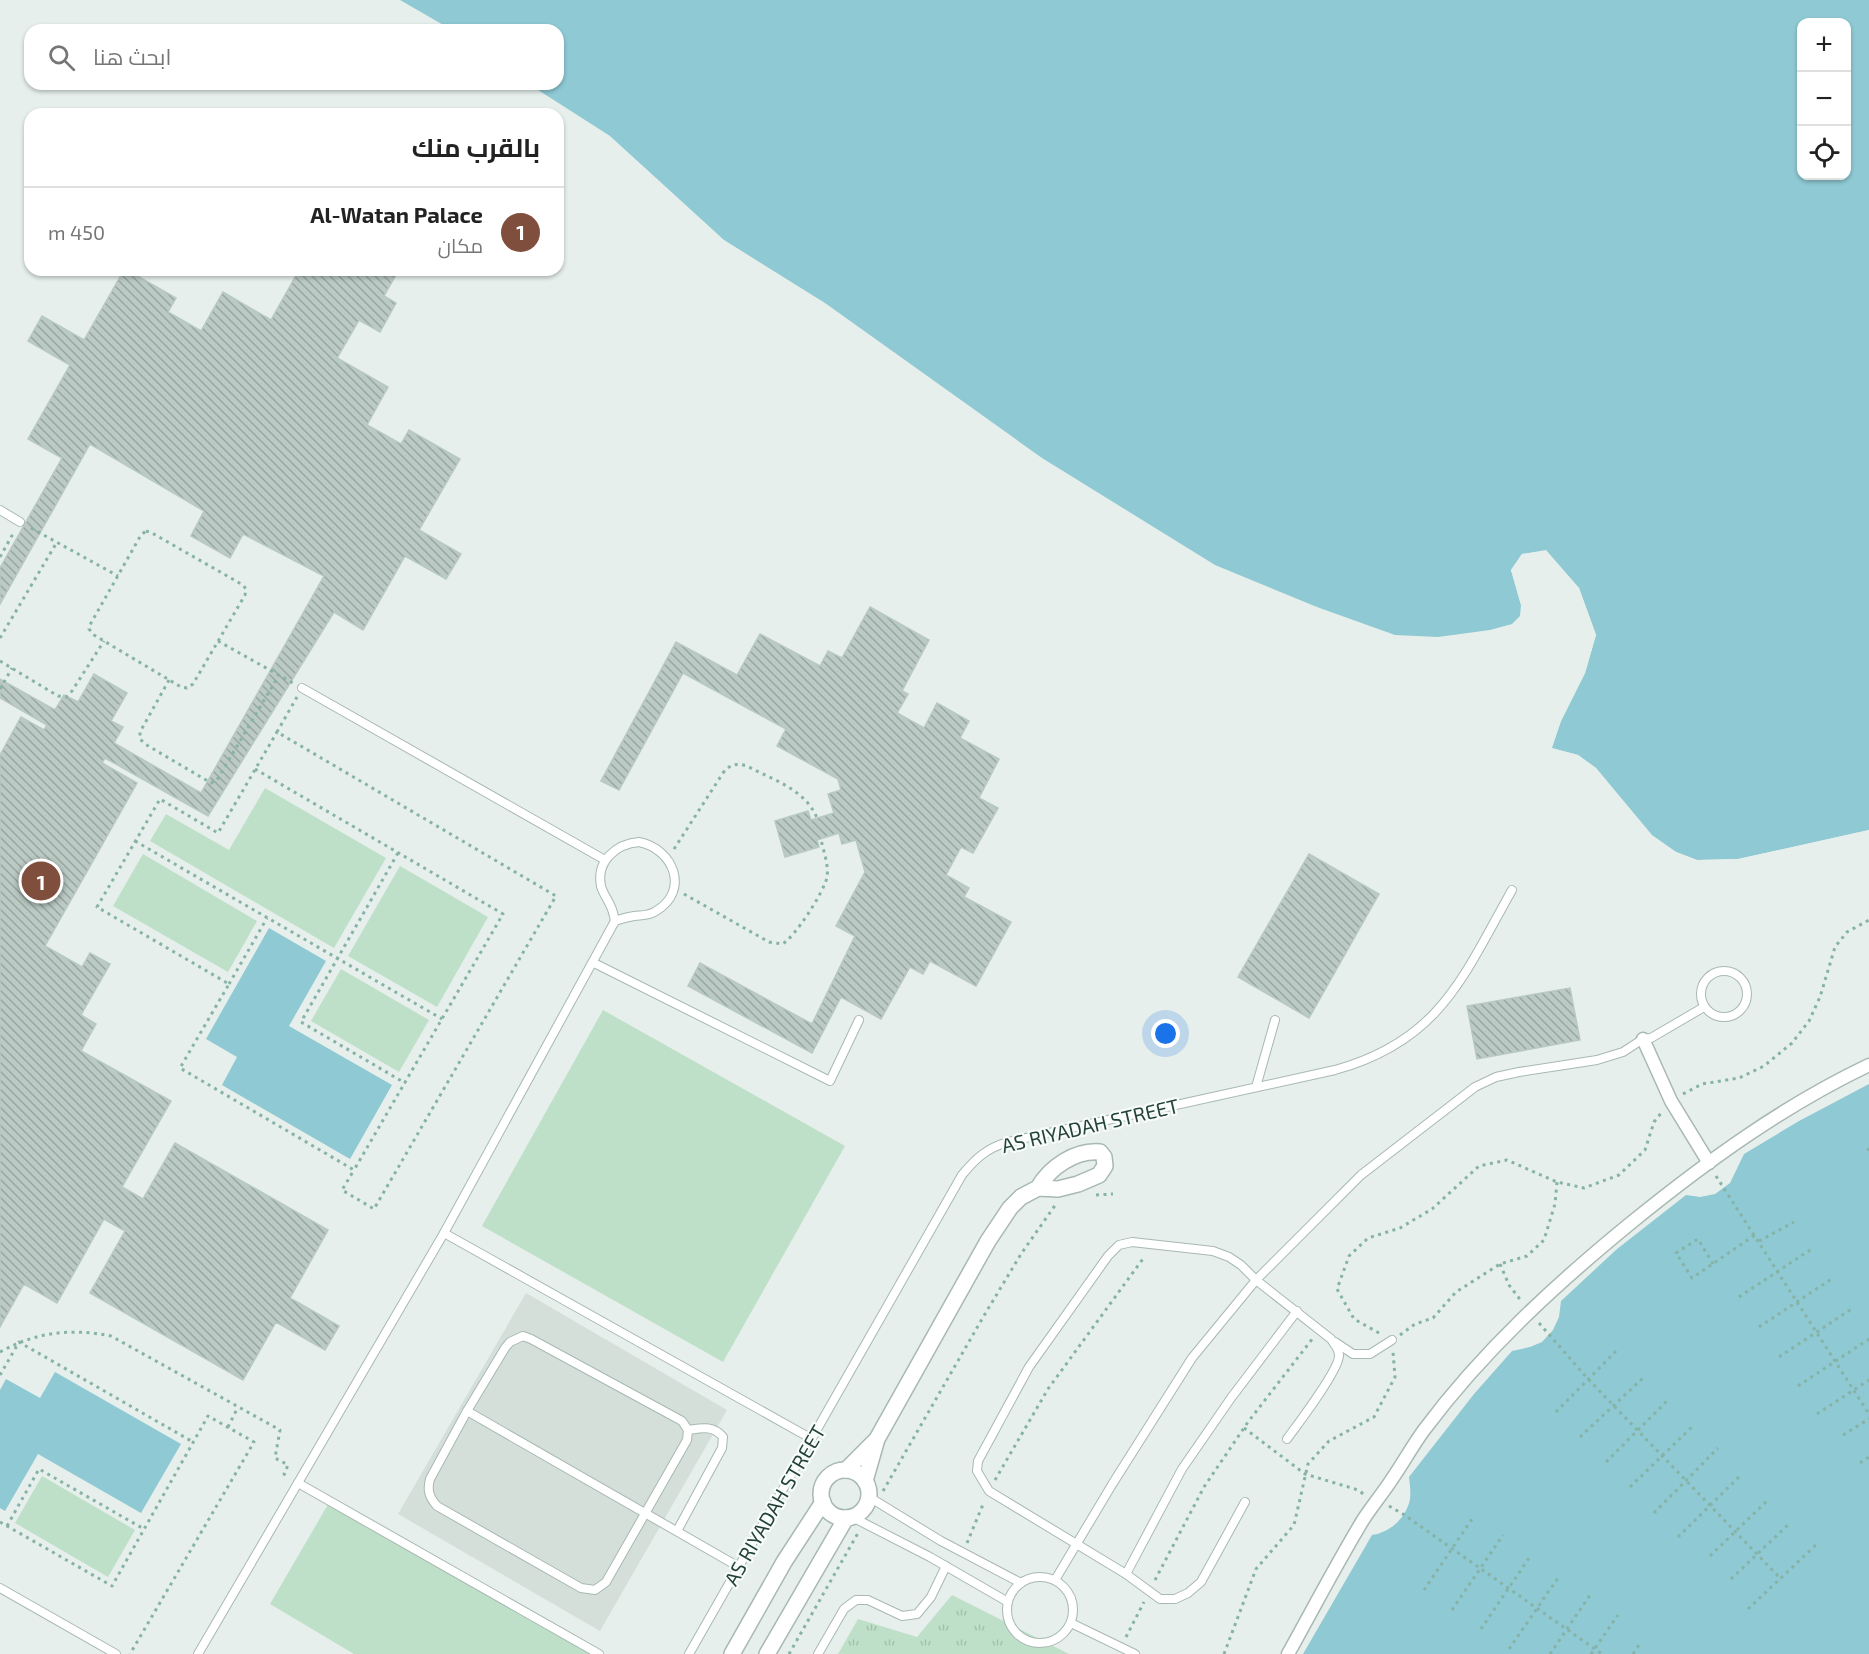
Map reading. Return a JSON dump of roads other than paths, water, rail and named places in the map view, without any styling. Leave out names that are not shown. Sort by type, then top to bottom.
[{"type":"street","points":[[1643,1039],[1671,1101],[1709,1163]]},
{"type":"street","points":[[1288,1654],[1364,1518],[1424,1430],[1486,1356],[1537,1304],[1617,1234],[1686,1179],[1762,1125],[1831,1083],[1869,1065]]},
{"type":"street","points":[[865,1481],[877,1439],[988,1241],[1010,1208],[1021,1197],[1038,1188]]},
{"type":"street","points":[[846,1470],[877,1439]]},
{"type":"street","points":[[767,1654],[854,1519],[873,1499],[865,1481],[860,1476],[846,1470],[838,1471],[826,1480],[821,1494],[823,1502],[832,1514],[854,1519]]},
{"type":"street","name":"AS RIYADAH STREET","points":[[732,1654],[784,1562],[823,1502]]},
{"type":"lane","points":[[0,510],[20,522]]},
{"type":"lane","points":[[302,688],[605,860]]},
{"type":"lane","points":[[198,1654],[444,1233],[594,963],[615,921],[611,905],[600,884],[605,860],[611,852],[629,843],[649,844],[660,850],[668,859],[673,870],[673,888],[665,904],[656,912],[615,921]]},
{"type":"lane","name":"AS RIYADAH STREET","points":[[689,1654],[962,1175],[980,1155],[988,1149],[1008,1142],[1353,1065],[1387,1051],[1418,1030],[1455,990],[1512,890]]},
{"type":"lane","points":[[594,963],[830,1081],[859,1020]]},
{"type":"lane","points":[[1727,971],[1742,978],[1748,996],[1746,1004],[1737,1015],[1721,1018],[1713,1015],[1704,1007],[1700,995],[1701,986],[1711,974],[1727,971]]},
{"type":"lane","points":[[1055,1580],[1192,1358],[1256,1280],[1361,1175],[1475,1087],[1496,1077],[1597,1060],[1623,1052],[1704,1007]]},
{"type":"lane","points":[[1256,1088],[1275,1020]]},
{"type":"lane","points":[[444,1233],[812,1439]]},
{"type":"lane","points":[[1245,1502],[1201,1582],[1188,1593],[1174,1599],[1160,1599],[1126,1574],[989,1491],[977,1471],[978,1461],[1029,1367],[1108,1256],[1119,1245],[1132,1242],[1213,1251],[1241,1265],[1256,1280],[1353,1354],[1370,1354],[1392,1341]]},
{"type":"lane","points":[[1126,1574],[1182,1469],[1224,1407],[1297,1311]]},
{"type":"lane","points":[[524,1336],[682,1421],[688,1430],[687,1440],[606,1582],[595,1590],[581,1588],[437,1506],[432,1500],[428,1486],[430,1479],[467,1411],[505,1348],[510,1342],[524,1336]]},
{"type":"lane","points":[[1287,1439],[1329,1378],[1340,1357],[1338,1348],[1331,1338]]},
{"type":"lane","points":[[467,1411],[739,1567]]},
{"type":"lane","points":[[677,1531],[722,1448],[723,1437],[718,1432],[707,1427],[688,1430]]},
{"type":"lane","points":[[298,1483],[599,1654]]},
{"type":"lane","points":[[873,1499],[962,1553],[1021,1583]]},
{"type":"lane","points":[[854,1519],[945,1566],[1008,1602]]},
{"type":"lane","points":[[818,1654],[844,1609],[856,1600],[868,1600],[902,1616],[917,1614],[931,1597],[945,1566]]},
{"type":"lane","points":[[1037,1577],[1055,1580],[1069,1594],[1073,1604],[1071,1623],[1065,1632],[1046,1643],[1035,1643],[1025,1639],[1016,1633],[1007,1613],[1008,1602],[1015,1588],[1037,1577]]},
{"type":"lane","points":[[0,1588],[116,1654]]},
{"type":"lane","points":[[1071,1623],[1135,1654]]},
{"type":"water","points":[[400,0],[1869,0],[1869,830],[1738,859],[1697,860],[1676,852],[1652,836],[1596,768],[1578,755],[1551,748],[1561,721],[1585,673],[1596,635],[1579,588],[1546,551],[1522,554],[1511,570],[1521,605],[1520,616],[1512,624],[1490,630],[1438,637],[1395,635],[1317,607],[1215,565],[1042,458],[825,303],[724,240],[610,136],[538,90],[564,90],[564,24],[442,24]]},
{"type":"water","points":[[269,928],[326,961],[289,1026],[392,1085],[350,1159],[222,1085],[237,1057],[206,1039]]},
{"type":"water","points":[[1869,1084],[1869,1654],[1303,1654],[1372,1535],[1393,1526],[1405,1512],[1410,1499],[1409,1477],[1474,1394],[1512,1351],[1542,1342],[1553,1330],[1559,1317],[1561,1301],[1617,1249],[1686,1195],[1700,1197],[1715,1194],[1730,1183],[1744,1154],[1799,1121]]},
{"type":"water","points":[[55,1372],[181,1444],[141,1513],[38,1454],[5,1511],[0,1508],[0,1390],[6,1379],[40,1398]]},
{"type":"place","name":"Al-Watan Palace","points":[[41,881]]}]
